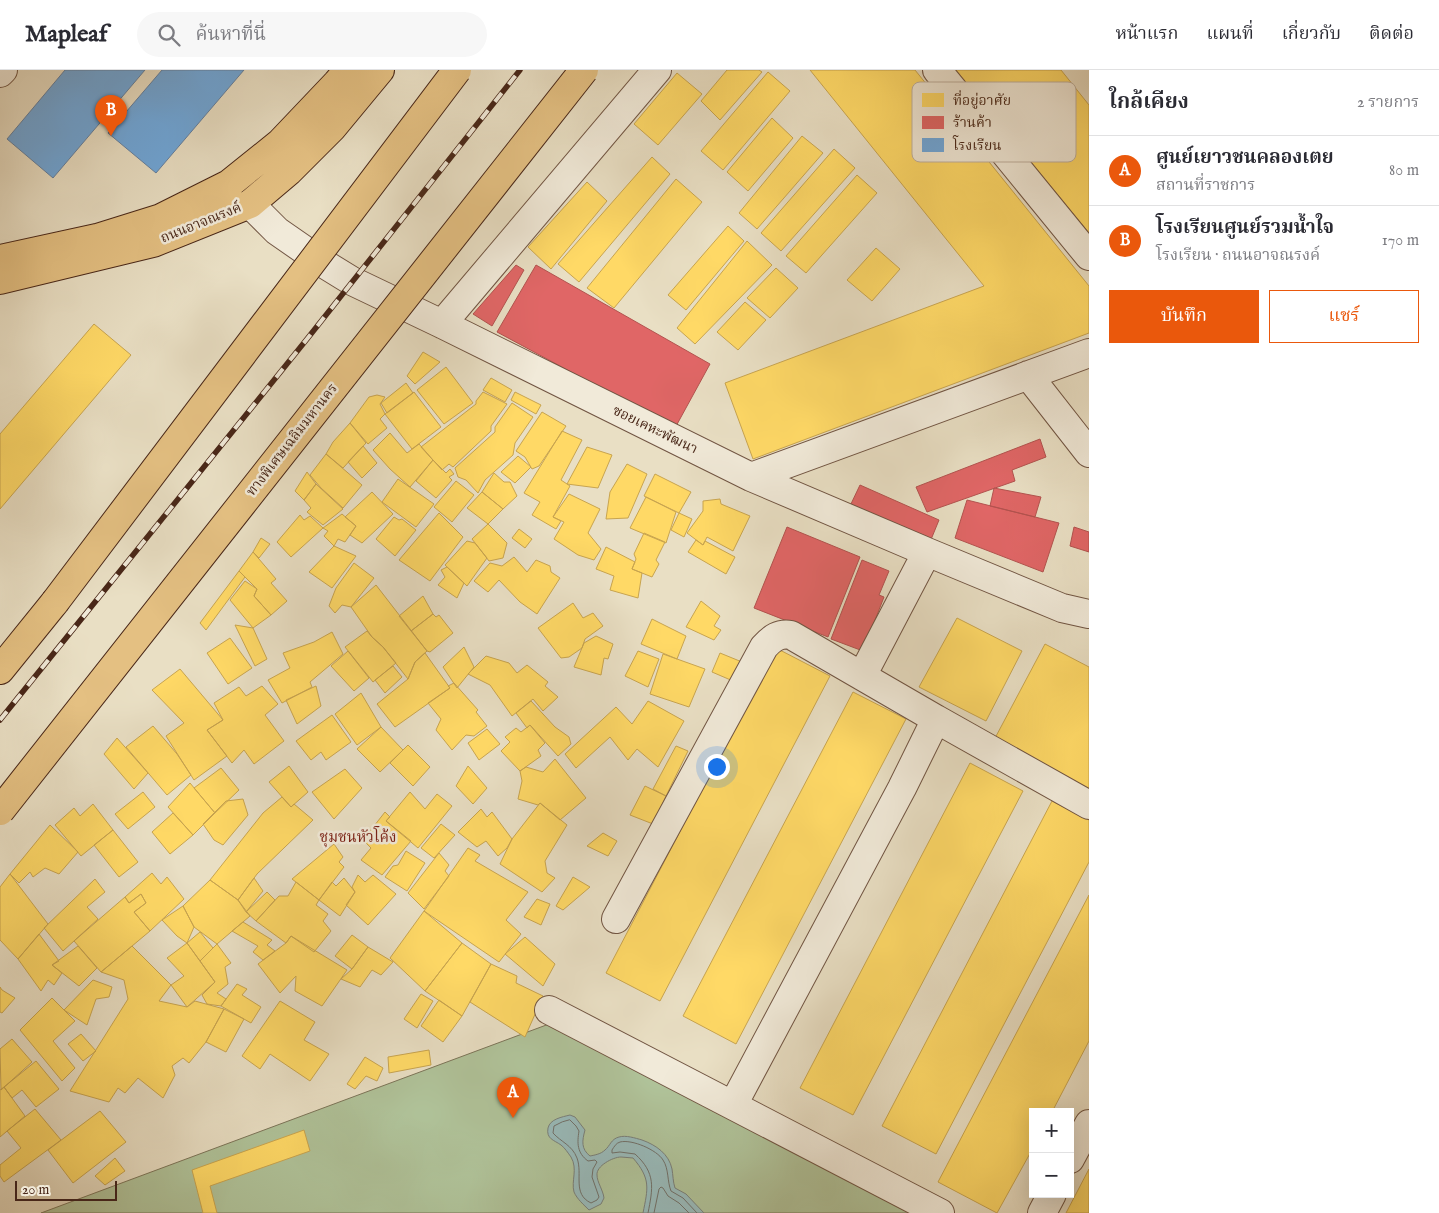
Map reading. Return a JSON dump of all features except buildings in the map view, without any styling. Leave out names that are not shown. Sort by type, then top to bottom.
[{"type":"main road","name":"ถนนอาจณรงค์","points":[[0,260],[97,238],[160,218],[229,184],[280,143],[348,70]]},
{"type":"main road","name":"ถนนอาจณรงค์","points":[[0,280],[152,243],[250,204],[289,171],[332,128],[380,70]]},
{"type":"main road","points":[[0,670],[55,602],[457,70]]},
{"type":"main road","name":"ทางพิเศษเฉลิมมหานคร","points":[[0,811],[584,70]]},
{"type":"main road","points":[[229,184],[250,204]]},
{"type":"main road","points":[[0,657],[55,602]]},
{"type":"street","points":[[0,73],[3,70]]},
{"type":"street","points":[[442,324],[657,70]]},
{"type":"street","points":[[937,70],[947,82]]},
{"type":"street","points":[[1012,162],[1089,256]]},
{"type":"street","name":"ซอยเคหะพัฒนา","points":[[250,204],[278,231],[352,282],[442,324],[751,477],[1062,608],[1089,614]]},
{"type":"street","points":[[751,477],[1089,353]]},
{"type":"street","points":[[1028,376],[1089,453]]},
{"type":"street","points":[[862,676],[927,552]]},
{"type":"street","points":[[616,919],[764,647],[773,638],[784,634],[792,635],[1089,805]]},
{"type":"street","points":[[733,1105],[902,788],[936,719]]},
{"type":"street","points":[[549,1010],[940,1213]]},
{"type":"street","points":[[1073,1153],[1089,1124]]},
{"type":"street","points":[[1042,1213],[1050,1198]]},
{"type":"green space","points":[[549,1024],[914,1213],[41,1213]]},
{"type":"water","points":[[570,1115],[575,1117],[585,1130],[583,1144],[585,1151],[590,1156],[602,1152],[614,1139],[622,1136],[642,1140],[657,1147],[668,1159],[672,1169],[675,1188],[686,1194],[704,1213],[643,1213],[647,1184],[643,1172],[633,1158],[621,1157],[610,1160],[599,1168],[597,1178],[604,1198],[601,1204],[589,1210],[574,1192],[574,1166],[571,1157],[562,1146],[548,1135],[548,1128],[551,1122]]},
{"type":"railway","points":[[0,720],[307,339],[520,70]]},
{"type":"place","name":"โรงเรียนศูนย์รวมน้ำใจ","points":[[111,136]]},
{"type":"place","name":"ศูนย์เยาวชนคลองเตย","points":[[513,1118]]},
{"type":"district","name":"ชุมชนหัวโค้ง","points":[[358,837]]}]
